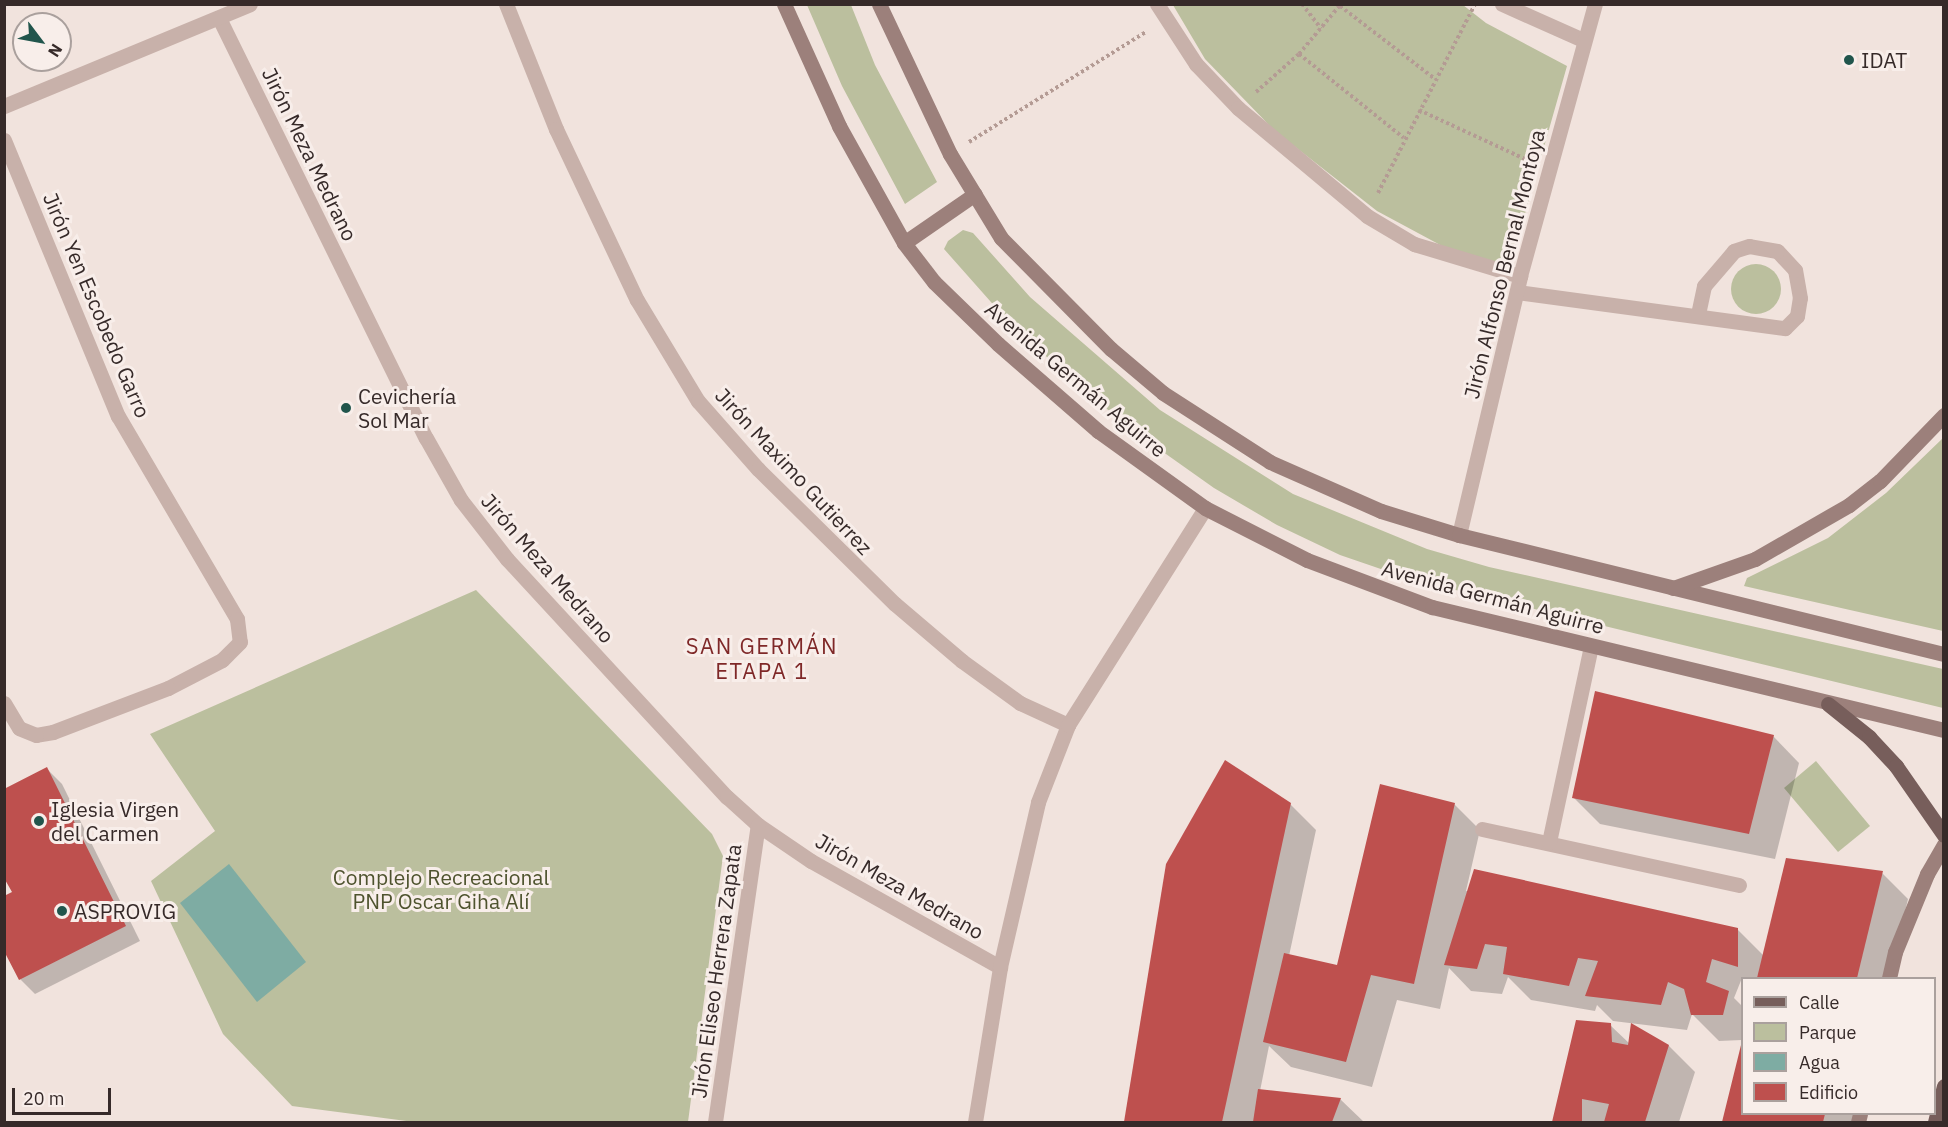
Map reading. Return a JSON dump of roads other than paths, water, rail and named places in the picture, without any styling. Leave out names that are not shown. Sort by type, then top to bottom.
[{"type":"main road","name":"Avenida Germán Aguirre","points":[[784,4],[839,126],[904,243],[934,282],[998,344],[1098,431],[1205,508],[1307,560],[1371,586],[1432,607],[1828,704],[1944,730]]},
{"type":"main road","points":[[879,4],[950,154],[1002,238],[1111,349],[1163,393],[1270,462],[1322,487],[1458,535],[1944,654]]},
{"type":"main road","points":[[904,243],[975,194]]},
{"type":"main road","points":[[1673,588],[1755,559],[1849,505],[1880,481],[1944,416]]},
{"type":"main road","points":[[1828,704],[1869,737],[1896,766],[1944,835]]},
{"type":"main road","points":[[1889,977],[1895,952],[1927,874],[1944,845]]},
{"type":"main road","points":[[1935,1122],[1944,1086]]},
{"type":"street","points":[[4,106],[250,4]]},
{"type":"street","name":"Jirón Maximo Gutierrez","points":[[506,4],[556,129],[637,300],[698,401],[758,469],[895,604],[962,661],[1020,703],[1068,725]]},
{"type":"street","points":[[1157,4],[1165,21],[1196,64],[1238,108],[1367,216],[1414,244],[1520,276]]},
{"type":"street","points":[[1502,4],[1583,40]]},
{"type":"street","name":"Jirón Alfonso Bernal Montoya","points":[[1458,535],[1520,276],[1583,40],[1595,4]]},
{"type":"street","name":"Jirón Meza Medrano","points":[[219,18],[426,438],[461,500],[507,559],[727,797],[758,825],[812,861],[1000,967]]},
{"type":"street","name":"Jirón Yen Escobedo Garro","points":[[4,140],[118,416],[237,619],[240,642],[222,660],[168,688],[53,732],[36,735],[19,728],[4,703]]},
{"type":"street","points":[[1517,292],[1785,328],[1797,316],[1800,298],[1795,270],[1777,251],[1749,246],[1734,251],[1704,286],[1698,315]]},
{"type":"street","points":[[975,1122],[1000,967],[1023,855],[1068,725],[1205,508]]},
{"type":"street","points":[[1549,842],[1591,646]]},
{"type":"street","name":"Jirón Eliseo Herrera Zapata","points":[[715,1122],[758,825]]},
{"type":"street","points":[[1482,829],[1739,885]]},
{"type":"water","points":[[229,864],[306,962],[257,1002],[180,903]]},
{"type":"place","name":"IDAT","points":[[1849,60]]},
{"type":"place","name":"Cevichería Sol Mar","points":[[346,408]]},
{"type":"place","name":"Iglesia Virgen del Carmen","points":[[39,821]]},
{"type":"place","name":"ASPROVIG","points":[[62,911]]},
{"type":"district","name":"SAN GERMÁN ETAPA 1","points":[[762,658]]},
{"type":"park label","name":"Complejo Recreacional PNP Oscar Giha Alí","points":[[441,889]]}]
